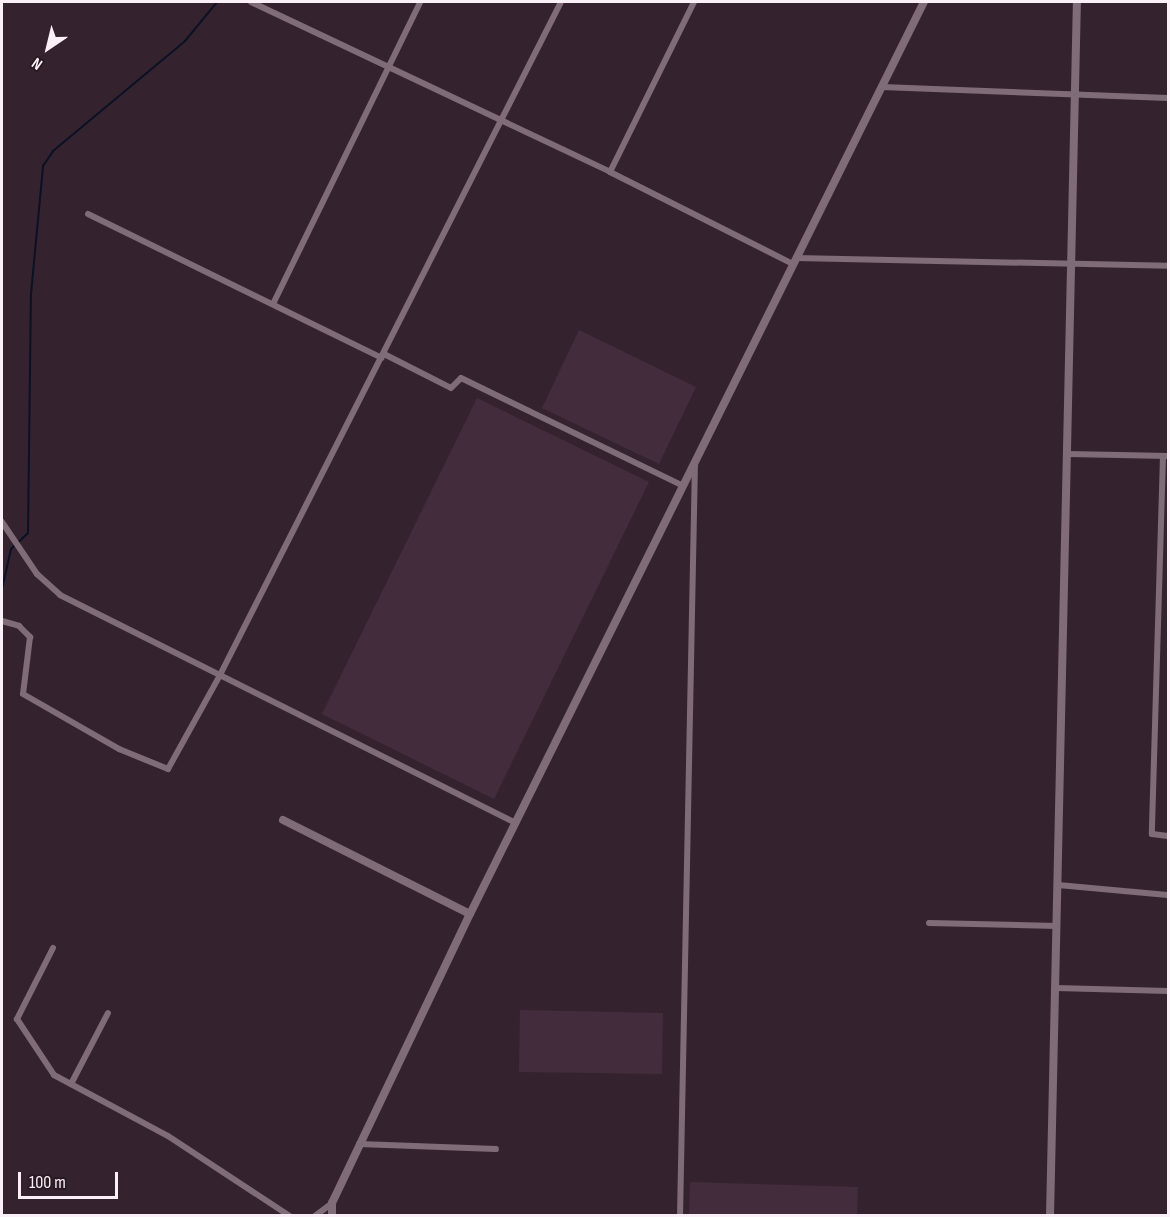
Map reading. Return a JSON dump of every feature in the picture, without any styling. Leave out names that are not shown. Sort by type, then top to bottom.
[{"type":"main road","points":[[1050,1215],[1077,2]]},
{"type":"street","points":[[251,2],[389,65],[794,261],[1168,266]]},
{"type":"street","points":[[273,304],[420,2]]},
{"type":"street","points":[[2,621],[19,626],[30,637],[23,694],[119,749],[168,769],[220,675],[561,2]]},
{"type":"street","points":[[610,172],[694,2]]},
{"type":"street","points":[[332,1215],[332,1203],[359,1144],[471,914],[924,2]]},
{"type":"street","points":[[882,87],[1168,98]]},
{"type":"street","points":[[88,214],[451,388],[461,378],[683,486]]},
{"type":"street","points":[[1068,454],[1166,456],[1152,834],[1168,836]]},
{"type":"street","points":[[680,1215],[695,462]]},
{"type":"street","points":[[2,522],[14,536],[24,556],[60,595],[516,823]]},
{"type":"street","points":[[283,820],[471,914]]},
{"type":"street","points":[[1058,885],[1168,895]]},
{"type":"street","points":[[929,923],[1057,926]]},
{"type":"street","points":[[53,948],[17,1019],[54,1076],[168,1136],[290,1215]]},
{"type":"street","points":[[1056,988],[1168,991]]},
{"type":"street","points":[[71,1084],[108,1013]]},
{"type":"street","points":[[359,1144],[496,1149]]},
{"type":"street","points":[[315,1215],[332,1203]]},
{"type":"shaded area","points":[[579,330],[696,387],[659,464],[542,408]]},
{"type":"shaded area","points":[[477,398],[649,482],[494,799],[322,714]]},
{"type":"shaded area","points":[[520,1010],[663,1013],[662,1074],[519,1072]]},
{"type":"shaded area","points":[[690,1182],[858,1187],[857,1215],[689,1215]]},
{"type":"waterway","points":[[2,589],[11,549],[28,533],[31,294],[43,166],[53,151],[185,41],[217,2]]}]
